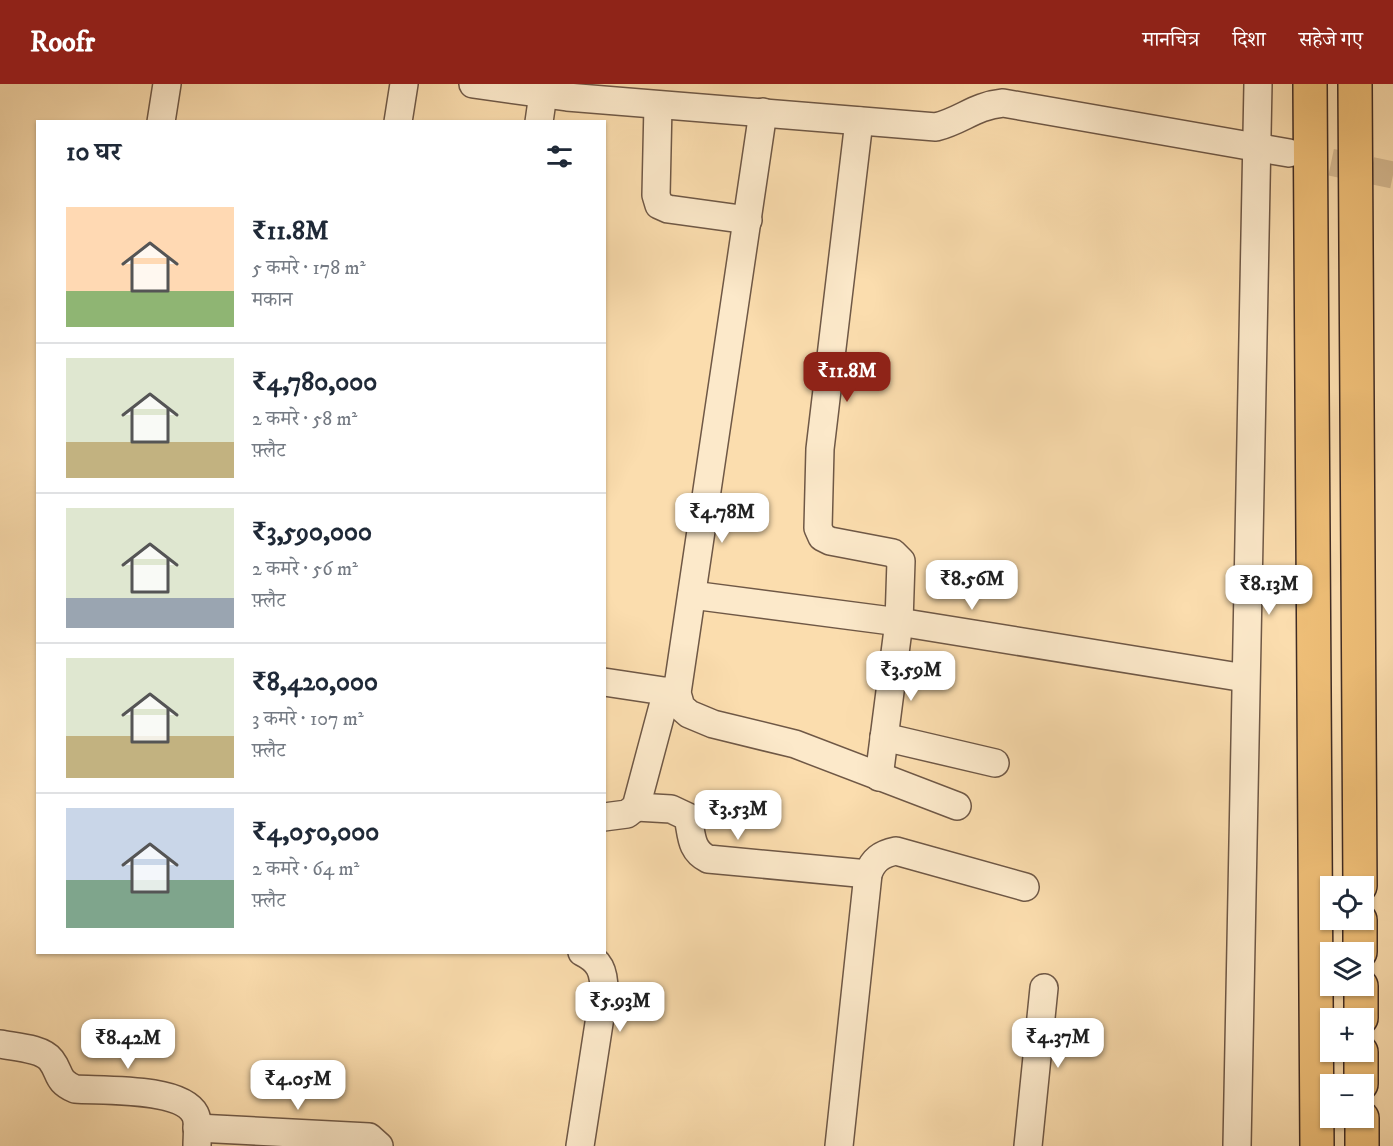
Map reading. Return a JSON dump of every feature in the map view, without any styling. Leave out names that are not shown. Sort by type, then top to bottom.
[{"type":"highway","points":[[1310,84],[1317,1146]]},
{"type":"highway","points":[[1354,84],[1360,876]]},
{"type":"highway","points":[[1362,1128],[1362,1146]]},
{"type":"street","points":[[161,120],[167,84]]},
{"type":"street","points":[[398,120],[404,84]]},
{"type":"street","points":[[473,84],[543,94],[658,105],[936,127],[953,123],[983,105],[1002,103],[1289,153]]},
{"type":"street","points":[[1237,1146],[1254,146],[1258,84]]},
{"type":"street","points":[[539,120],[543,94]]},
{"type":"street","points":[[658,105],[656,195],[659,205],[748,220]]},
{"type":"street","points":[[606,816],[627,814],[636,807],[672,692],[692,595],[764,112]]},
{"type":"street","points":[[858,121],[820,449],[818,528],[822,537],[830,541],[893,553],[901,561],[898,622],[879,777]]},
{"type":"street","points":[[692,595],[898,622],[1245,678]]},
{"type":"street","points":[[606,682],[672,692]]},
{"type":"street","points":[[672,692],[681,707],[689,714],[713,724],[795,744],[957,806]]},
{"type":"street","points":[[884,737],[995,763]]},
{"type":"street","points":[[636,807],[680,811],[688,817],[693,846],[699,855],[708,859],[868,874]]},
{"type":"street","points":[[839,1146],[868,874],[872,863],[885,853],[896,851],[1025,887]]},
{"type":"street","points":[[580,1146],[604,990],[604,973],[595,958],[586,954]]},
{"type":"street","points":[[1028,1146],[1044,988]]},
{"type":"street","points":[[0,1044],[41,1053],[51,1060],[65,1085],[75,1089],[166,1095],[186,1104],[195,1114],[197,1137],[369,1137],[379,1146]]},
{"type":"tunnel","points":[[1291,154],[1393,175]]}]
